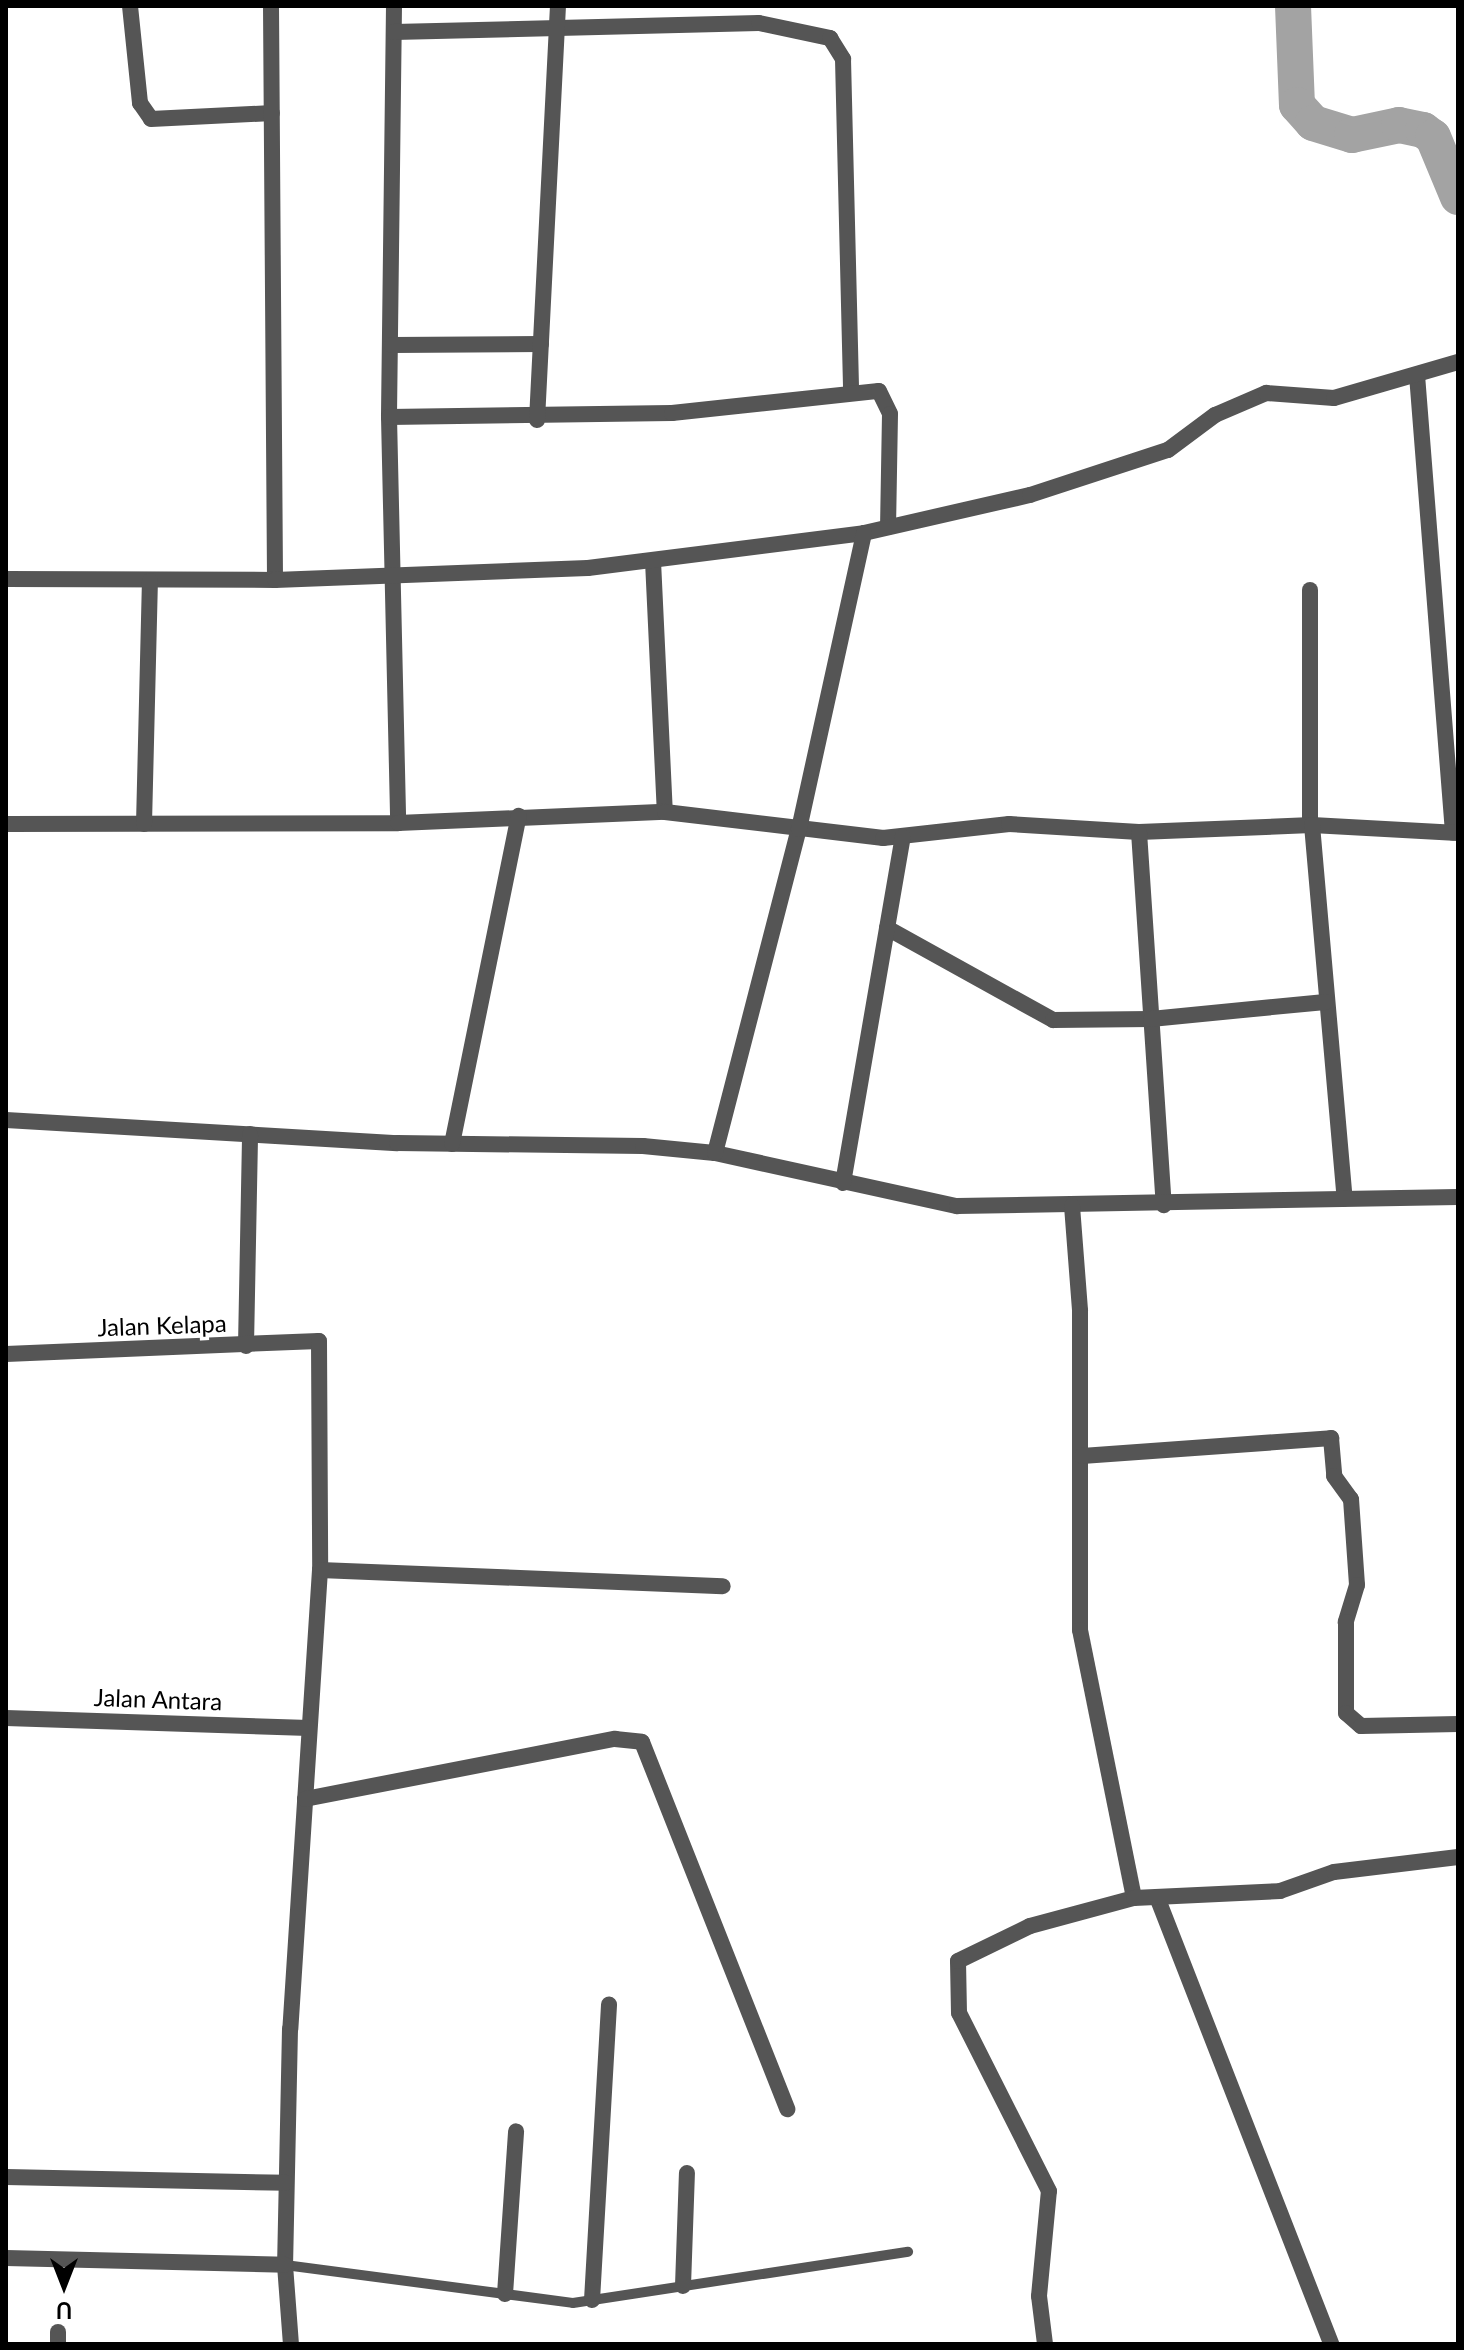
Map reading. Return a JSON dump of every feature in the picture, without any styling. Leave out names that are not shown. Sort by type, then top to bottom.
[{"type":"street","points":[[130,6],[140,103],[151,119],[272,113]]},
{"type":"street","points":[[271,6],[275,580]]},
{"type":"street","points":[[394,6],[389,417],[398,823]]},
{"type":"street","points":[[537,420],[558,6]]},
{"type":"street","points":[[394,32],[759,23],[830,38],[843,59],[851,391]]},
{"type":"street","points":[[392,345],[541,344]]},
{"type":"street","points":[[6,579],[275,580],[653,561],[864,533],[1030,495],[1168,450],[1215,415],[1266,393],[1334,398],[1458,362]]},
{"type":"street","points":[[6,824],[398,823],[665,812],[799,829],[903,837],[996,824],[1139,832],[1311,825],[1456,833],[1417,375]]},
{"type":"street","points":[[389,417],[537,420],[672,413],[851,391],[886,397],[888,527]]},
{"type":"street","points":[[715,1153],[799,829],[864,533]]},
{"type":"street","points":[[653,561],[665,812]]},
{"type":"street","points":[[144,824],[150,581]]},
{"type":"street","points":[[1310,590],[1311,825],[1345,1199]]},
{"type":"street","points":[[452,1144],[519,816]]},
{"type":"street","points":[[1139,832],[1164,1205]]},
{"type":"street","points":[[843,1183],[903,837]]},
{"type":"street","points":[[887,928],[1053,1020],[1151,1019],[1325,1002]]},
{"type":"street","points":[[6,1120],[452,1144],[643,1146],[715,1153],[957,1206],[1164,1205],[1458,1197]]},
{"type":"street","points":[[246,1346],[250,1134]]},
{"type":"street","points":[[1072,1206],[1082,1456],[1080,1630],[1134,1898]]},
{"type":"street","name":"Jalan Kelapa","points":[[6,1354],[319,1341],[320,1570]]},
{"type":"street","points":[[1082,1456],[1331,1438],[1334,1476],[1351,1499],[1357,1585],[1346,1622],[1346,1713],[1361,1726],[1458,1724]]},
{"type":"street","points":[[291,2344],[285,2265],[286,2183],[320,1570],[723,1586]]},
{"type":"street","name":"Jalan Antara","points":[[6,1718],[309,1728]]},
{"type":"street","points":[[305,1799],[615,1739],[642,1742],[787,2109]]},
{"type":"street","points":[[1045,2344],[1039,2296],[1049,2191],[959,2013],[958,1961],[1030,1926],[1134,1898],[1280,1891],[1334,1872],[1458,1857]]},
{"type":"street","points":[[1157,1897],[1331,2344]]},
{"type":"street","points":[[592,2300],[609,2004]]},
{"type":"street","points":[[505,2294],[516,2131]]},
{"type":"street","points":[[683,2286],[687,2173]]},
{"type":"street","points":[[6,2177],[286,2183]]},
{"type":"street","points":[[6,2258],[285,2265]]},
{"type":"lane","points":[[285,2265],[505,2294],[592,2300],[908,2252]]},
{"type":"waterway","points":[[1293,6],[1297,105],[1313,123],[1352,135],[1399,125],[1423,130],[1433,137],[1458,197]]}]
